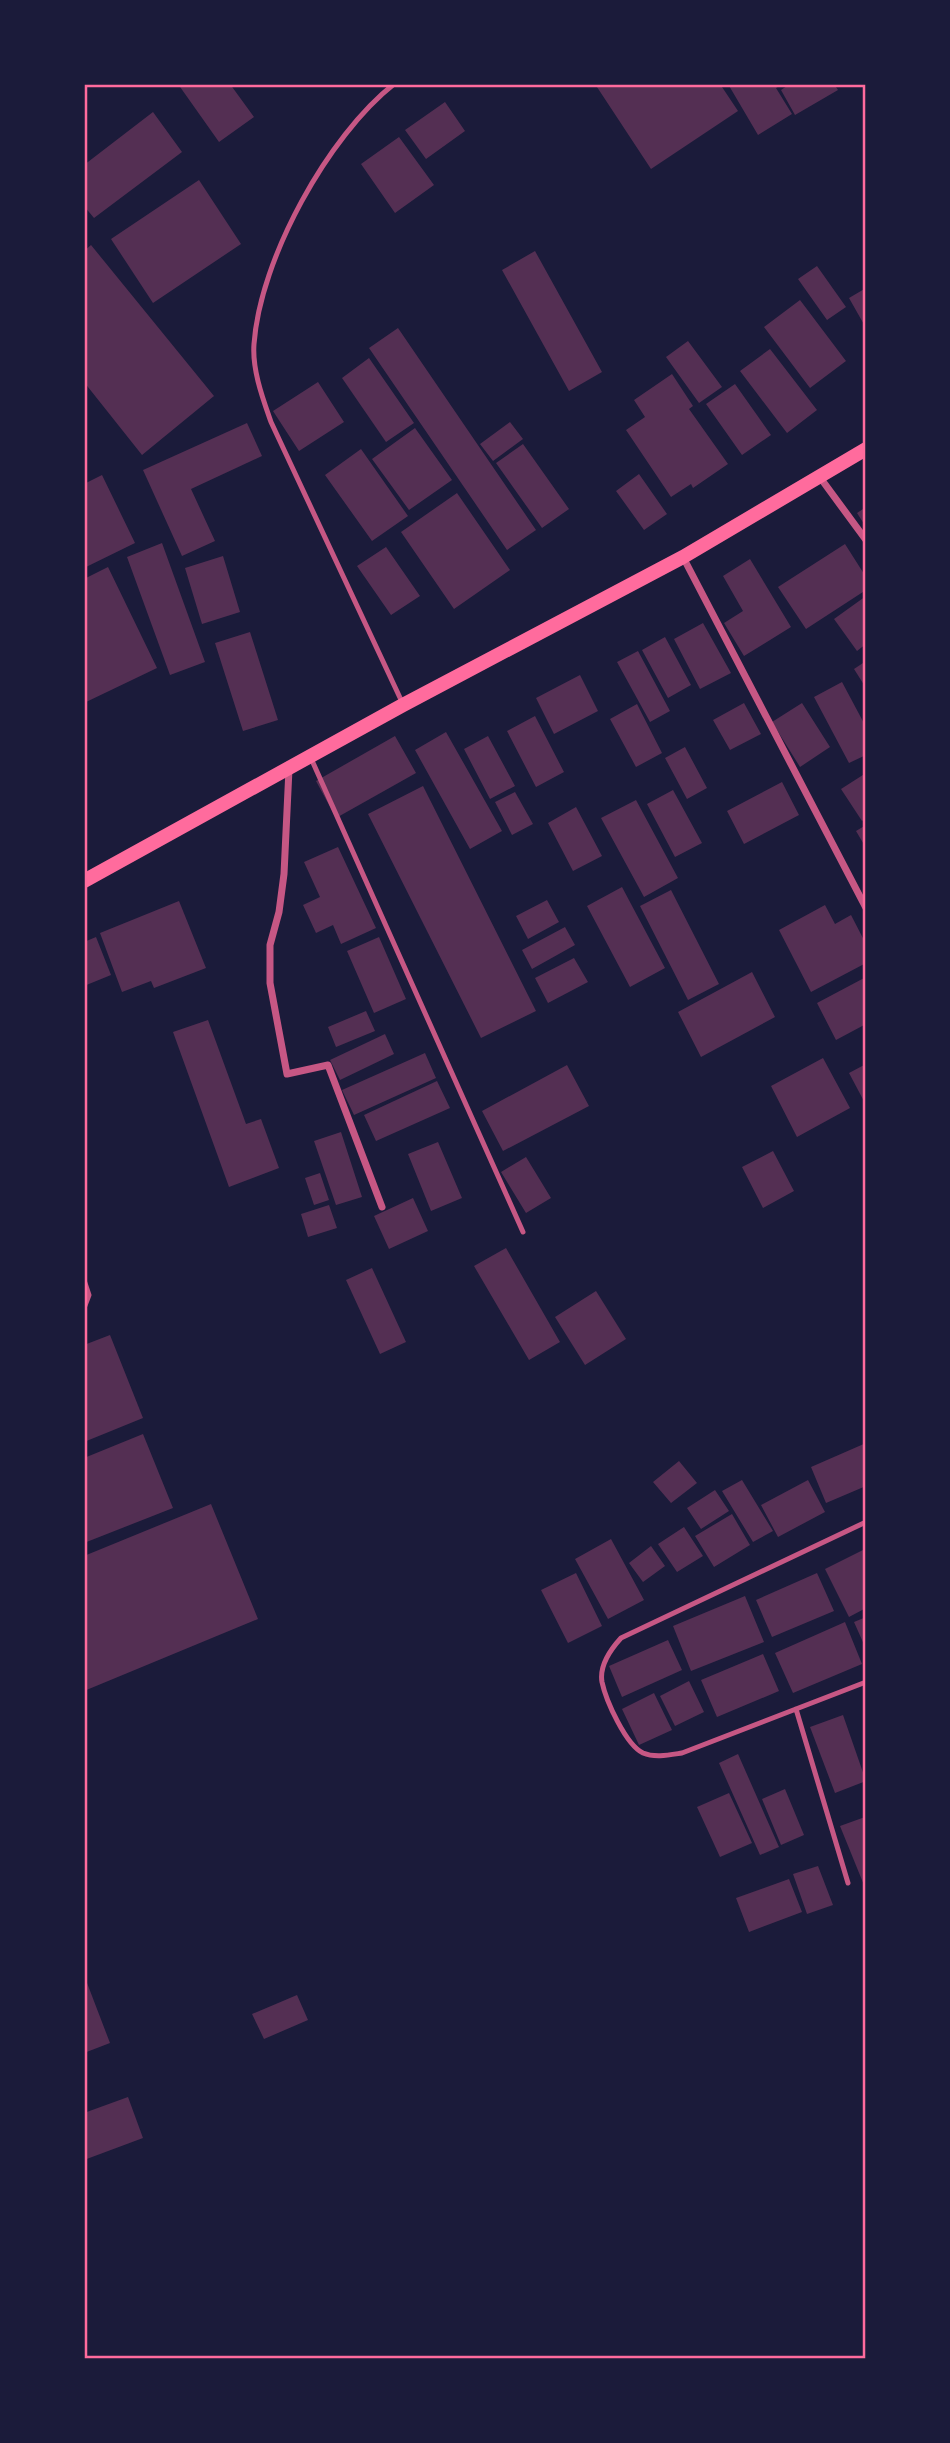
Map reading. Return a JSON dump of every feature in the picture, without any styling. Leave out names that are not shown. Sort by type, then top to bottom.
[{"type":"main road","points":[[84,881],[403,705],[683,557],[866,449]]},
{"type":"street","points":[[819,476],[866,540]]},
{"type":"street","points":[[683,557],[866,908]]},
{"type":"street","points":[[289,768],[284,874],[279,912],[270,945],[270,971],[287,1074],[328,1065],[382,1207]]},
{"type":"lane","points":[[394,84],[381,95],[334,150],[296,209],[267,286],[254,345],[260,392],[271,422],[403,705]]},
{"type":"lane","points":[[310,757],[523,1232]]},
{"type":"lane","points":[[84,1280],[89,1294],[84,1308]]},
{"type":"lane","points":[[866,1522],[639,1627],[621,1638],[605,1661],[602,1681],[627,1740],[643,1753],[658,1756],[682,1753],[866,1682]]},
{"type":"lane","points":[[796,1709],[848,1883]]},
{"type":"building","points":[[178,84],[230,84],[254,117],[219,142]]},
{"type":"building","points":[[595,84],[720,84],[738,111],[651,169]]},
{"type":"building","points":[[728,84],[783,84],[776,88],[792,114],[758,135]]},
{"type":"building","points":[[790,84],[834,84],[838,90],[795,115],[781,90]]},
{"type":"building","points":[[445,102],[465,131],[426,159],[405,130]]},
{"type":"building","points":[[153,112],[182,152],[94,218],[84,206],[84,165]]},
{"type":"building","points":[[399,137],[434,185],[395,213],[361,164]]},
{"type":"building","points":[[199,180],[241,244],[153,303],[111,239]]},
{"type":"building","points":[[91,245],[214,396],[142,455],[84,382],[84,251]]},
{"type":"building","points":[[535,251],[602,372],[569,391],[502,270]]},
{"type":"building","points":[[817,266],[846,307],[827,320],[798,279]]},
{"type":"building","points":[[866,288],[866,328],[849,298]]},
{"type":"building","points":[[800,300],[846,361],[810,388],[764,327]]},
{"type":"building","points":[[398,328],[536,530],[507,550],[369,348]]},
{"type":"building","points":[[688,341],[722,387],[699,403],[666,357]]},
{"type":"building","points":[[770,349],[817,410],[787,433],[740,371]]},
{"type":"building","points":[[369,358],[414,423],[386,442],[342,378]]},
{"type":"building","points":[[672,374],[693,406],[689,409],[728,464],[693,488],[691,484],[671,497],[626,430],[645,417],[634,400]]},
{"type":"building","points":[[318,382],[344,422],[299,451],[273,411]]},
{"type":"building","points":[[735,384],[771,435],[742,455],[706,404]]},
{"type":"building","points":[[510,422],[523,439],[493,461],[480,444]]},
{"type":"building","points":[[247,423],[262,456],[191,489],[215,541],[182,556],[143,470]]},
{"type":"building","points":[[415,428],[452,480],[409,510],[372,459]]},
{"type":"building","points":[[523,444],[569,509],[542,528],[496,463]]},
{"type":"building","points":[[361,449],[408,516],[372,541],[325,475]]},
{"type":"building","points":[[639,474],[667,514],[644,530],[616,491]]},
{"type":"building","points":[[102,475],[135,543],[84,568],[84,484]]},
{"type":"building","points":[[457,493],[510,570],[454,609],[401,532]]},
{"type":"building","points":[[866,507],[866,527],[857,513]]},
{"type":"building","points":[[162,543],[205,662],[170,675],[127,557]]},
{"type":"building","points":[[845,544],[866,577],[866,590],[806,629],[778,587]]},
{"type":"building","points":[[386,547],[420,596],[391,615],[357,566]]},
{"type":"building","points":[[223,556],[240,612],[202,624],[185,568]]},
{"type":"building","points":[[750,559],[791,627],[744,656],[724,623],[743,611],[723,576]]},
{"type":"building","points":[[108,567],[157,668],[84,703],[84,579]]},
{"type":"building","points":[[866,596],[866,644],[857,651],[834,619]]},
{"type":"building","points":[[703,623],[731,673],[700,689],[674,639]]},
{"type":"building","points":[[250,632],[278,720],[243,731],[215,643]]},
{"type":"building","points":[[665,637],[691,685],[668,698],[642,650]]},
{"type":"building","points":[[638,651],[670,711],[650,722],[617,662]]},
{"type":"building","points":[[866,661],[866,688],[854,669]]},
{"type":"building","points":[[580,675],[598,711],[554,734],[536,698]]},
{"type":"building","points":[[842,682],[866,727],[866,755],[849,763],[814,697]]},
{"type":"building","points":[[744,703],[761,734],[730,750],[713,720]]},
{"type":"building","points":[[802,703],[830,747],[800,767],[772,722]]},
{"type":"building","points":[[637,704],[662,753],[636,767],[610,719]]},
{"type":"building","points":[[535,716],[564,772],[536,787],[507,731]]},
{"type":"building","points":[[446,732],[502,831],[470,849],[415,750]]},
{"type":"building","points":[[395,736],[416,773],[336,818],[316,781]]},
{"type":"building","points":[[488,736],[515,786],[490,799],[464,749]]},
{"type":"building","points":[[685,747],[707,788],[687,799],[665,758]]},
{"type":"building","points":[[866,773],[866,818],[862,821],[841,789]]},
{"type":"building","points":[[782,782],[799,815],[744,844],[727,811]]},
{"type":"building","points":[[423,786],[536,1011],[481,1038],[368,814]]},
{"type":"building","points":[[673,790],[702,843],[675,857],[647,804]]},
{"type":"building","points":[[515,792],[533,824],[512,835],[495,802]]},
{"type":"building","points":[[636,800],[678,878],[644,897],[601,818]]},
{"type":"building","points":[[576,807],[602,856],[573,871],[548,823]]},
{"type":"building","points":[[866,825],[866,848],[856,831]]},
{"type":"building","points":[[338,847],[376,928],[341,944],[333,925],[316,933],[303,905],[320,897],[304,862]]},
{"type":"building","points":[[622,887],[665,968],[630,987],[587,906]]},
{"type":"building","points":[[671,890],[719,984],[688,1000],[640,906]]},
{"type":"building","points":[[547,900],[559,922],[528,939],[516,916]]},
{"type":"building","points":[[179,901],[206,968],[154,988],[151,981],[122,992],[100,933]]},
{"type":"building","points":[[825,905],[835,924],[851,915],[866,944],[866,963],[811,992],[779,930]]},
{"type":"building","points":[[565,927],[575,945],[532,969],[522,950]]},
{"type":"building","points":[[96,937],[111,975],[84,986],[84,942]]},
{"type":"building","points":[[379,937],[406,999],[374,1013],[347,951]]},
{"type":"building","points":[[574,958],[588,982],[548,1003],[535,978]]},
{"type":"building","points":[[752,972],[775,1017],[701,1057],[678,1012]]},
{"type":"building","points":[[866,977],[866,1024],[836,1040],[817,1003]]},
{"type":"building","points":[[366,1011],[375,1031],[336,1047],[328,1027]]},
{"type":"building","points":[[208,1020],[246,1124],[261,1119],[279,1168],[229,1187],[173,1032]]},
{"type":"building","points":[[385,1034],[394,1054],[340,1080],[330,1060]]},
{"type":"building","points":[[425,1053],[436,1078],[354,1115],[342,1090]]},
{"type":"building","points":[[823,1058],[850,1108],[797,1137],[771,1086]]},
{"type":"building","points":[[866,1064],[866,1105],[849,1073]]},
{"type":"building","points":[[567,1065],[589,1106],[503,1151],[482,1111]]},
{"type":"building","points":[[437,1081],[450,1108],[376,1141],[364,1115]]},
{"type":"building","points":[[341,1132],[362,1197],[336,1205],[314,1141]]},
{"type":"building","points":[[438,1142],[462,1198],[431,1211],[408,1154]]},
{"type":"building","points":[[773,1151],[794,1191],[763,1208],[742,1167]]},
{"type":"building","points":[[526,1157],[551,1198],[526,1213],[501,1172]]},
{"type":"building","points":[[320,1173],[329,1200],[314,1205],[305,1178]]},
{"type":"building","points":[[413,1198],[428,1231],[389,1249],[374,1216]]},
{"type":"building","points":[[329,1205],[337,1228],[308,1237],[301,1214]]},
{"type":"building","points":[[506,1248],[560,1342],[529,1360],[474,1266]]},
{"type":"building","points":[[372,1268],[406,1342],[380,1354],[346,1280]]},
{"type":"building","points":[[596,1291],[626,1339],[585,1365],[555,1317]]},
{"type":"building","points":[[110,1335],[143,1418],[84,1442],[84,1345]]},
{"type":"building","points":[[143,1434],[173,1508],[84,1543],[84,1458]]},
{"type":"building","points":[[866,1443],[866,1486],[826,1503],[811,1467]]},
{"type":"building","points":[[679,1461],[697,1483],[671,1503],[653,1482]]},
{"type":"building","points":[[742,1480],[773,1531],[753,1542],[722,1491]]},
{"type":"building","points":[[808,1480],[825,1512],[778,1537],[761,1505]]},
{"type":"building","points":[[715,1490],[729,1511],[701,1529],[687,1508]]},
{"type":"building","points":[[211,1504],[258,1619],[84,1691],[84,1556]]},
{"type":"building","points":[[732,1514],[750,1545],[714,1567],[695,1536]]},
{"type":"building","points":[[684,1527],[703,1556],[677,1572],[658,1544]]},
{"type":"building","points":[[611,1539],[644,1600],[608,1619],[575,1559]]},
{"type":"building","points":[[651,1546],[665,1566],[643,1582],[629,1563]]},
{"type":"building","points":[[863,1550],[866,1608],[849,1617],[825,1569]]},
{"type":"building","points":[[576,1573],[602,1626],[568,1643],[541,1590]]},
{"type":"building","points":[[817,1573],[834,1611],[772,1637],[756,1600]]},
{"type":"building","points":[[745,1596],[764,1642],[691,1671],[673,1626]]},
{"type":"building","points":[[866,1617],[866,1649],[854,1622]]},
{"type":"building","points":[[845,1622],[862,1664],[793,1693],[775,1653]]},
{"type":"building","points":[[668,1640],[682,1670],[622,1697],[609,1666]]},
{"type":"building","points":[[763,1654],[779,1691],[717,1717],[701,1680]]},
{"type":"building","points":[[689,1681],[704,1712],[675,1726],[660,1696]]},
{"type":"building","points":[[654,1693],[672,1730],[639,1745],[622,1709]]},
{"type":"building","points":[[843,1715],[866,1781],[835,1793],[810,1727]]},
{"type":"building","points":[[738,1754],[779,1847],[760,1855],[719,1763]]},
{"type":"building","points":[[785,1789],[804,1835],[781,1845],[762,1799]]},
{"type":"building","points":[[729,1793],[752,1843],[720,1857],[697,1807]]},
{"type":"building","points":[[865,1817],[866,1819],[866,1890],[840,1826]]},
{"type":"building","points":[[818,1866],[833,1905],[807,1914],[793,1874]]},
{"type":"building","points":[[789,1879],[802,1912],[749,1932],[736,1898]]},
{"type":"building","points":[[84,1975],[110,2043],[84,2053]]},
{"type":"building","points":[[297,1995],[308,2020],[264,2039],[252,2014]]},
{"type":"building","points":[[128,2097],[143,2138],[84,2160],[84,2113]]}]
